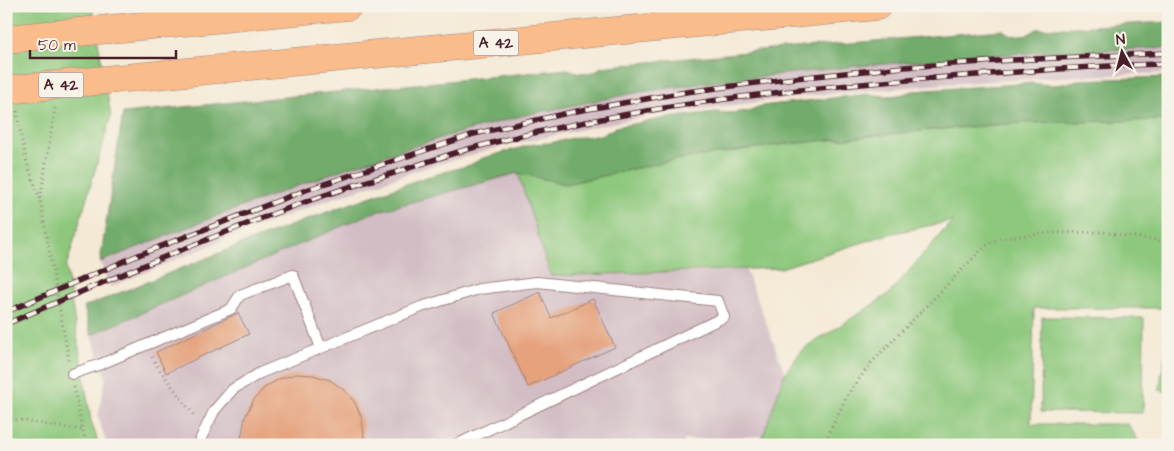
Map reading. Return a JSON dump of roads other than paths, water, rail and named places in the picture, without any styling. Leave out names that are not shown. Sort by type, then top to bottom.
[{"type":"highway","points":[[6,39],[348,6]]},
{"type":"highway","name":"A 42","points":[[12,99],[115,79],[877,6]]},
{"type":"lane","points":[[72,374],[101,364],[231,309],[240,295],[293,275],[321,348]]},
{"type":"lane","points":[[200,445],[201,438],[214,411],[233,389],[260,373],[421,307],[479,289],[537,282],[718,301],[724,317],[456,445]]},
{"type":"railway","points":[[6,312],[141,254],[306,190],[474,134],[577,111],[686,92],[904,67],[1168,53]]},
{"type":"railway","points":[[6,324],[194,245],[308,201],[458,152],[540,132],[600,119],[780,92],[902,80],[1040,70],[1168,64]]}]
